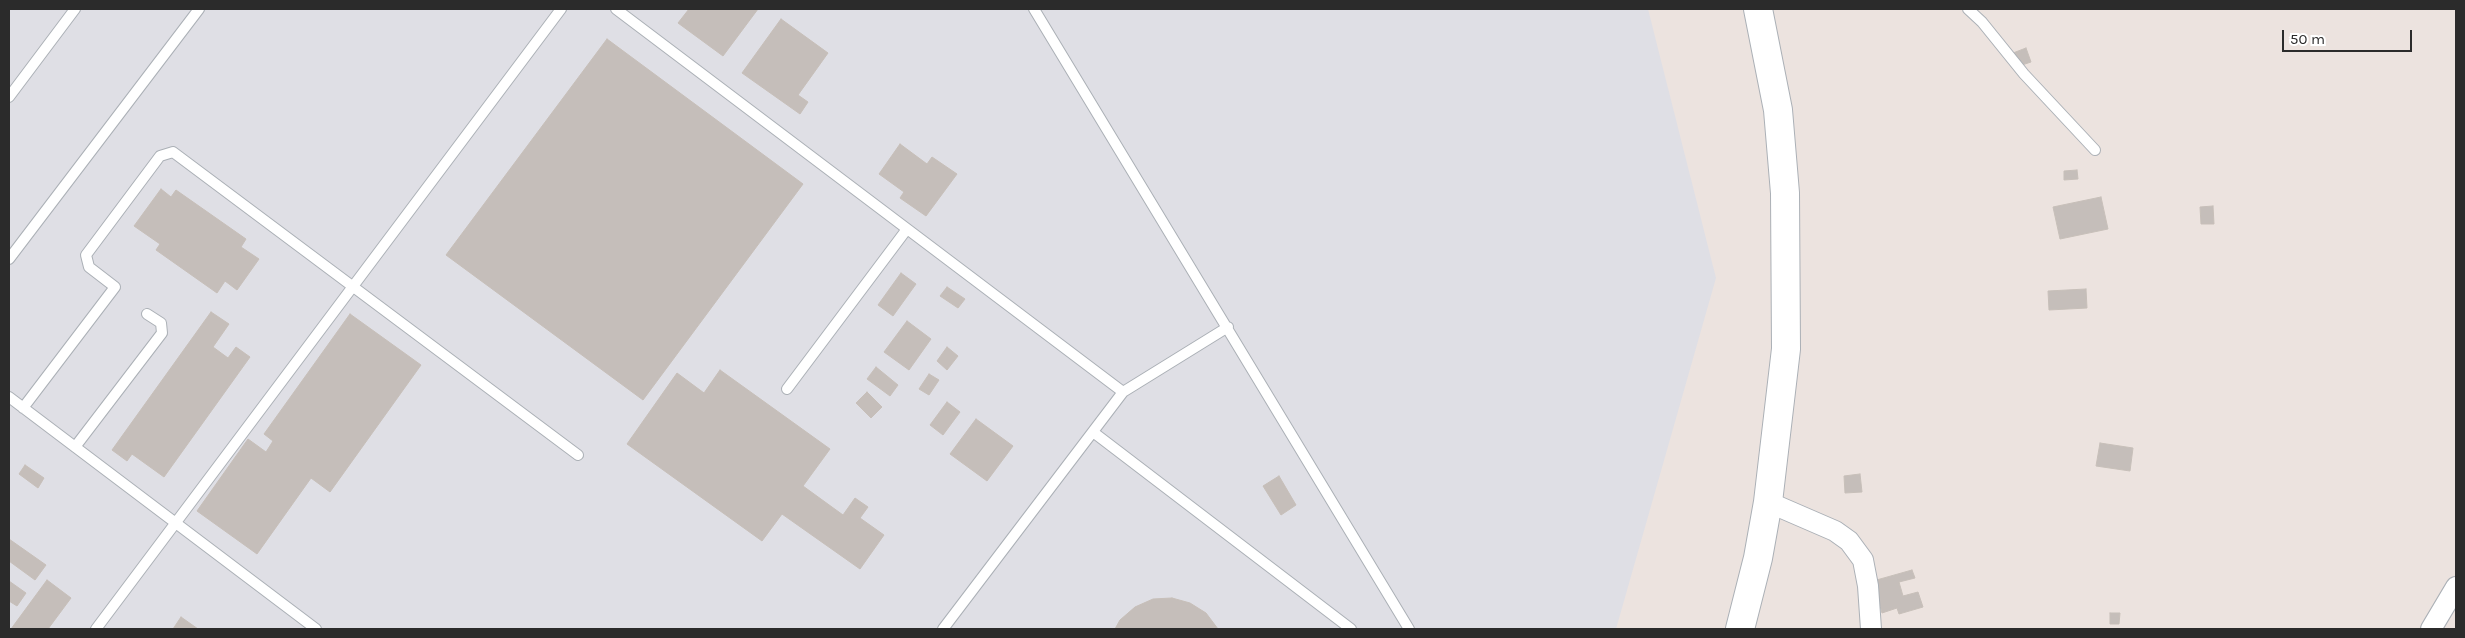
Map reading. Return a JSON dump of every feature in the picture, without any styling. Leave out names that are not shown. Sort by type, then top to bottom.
[{"type":"main road","points":[[1740,629],[1758,558],[1768,502],[1786,349],[1785,193],[1778,110],[1758,9]]},
{"type":"street","points":[[1768,502],[1835,531],[1848,541],[1863,560],[1868,586],[1871,629]]},
{"type":"street","points":[[2431,629],[2456,587]]},
{"type":"lane","points":[[9,97],[75,9]]},
{"type":"lane","points":[[9,260],[199,9]]},
{"type":"lane","points":[[96,629],[561,9]]},
{"type":"lane","points":[[616,9],[1123,392]]},
{"type":"lane","points":[[1034,9],[1410,629]]},
{"type":"lane","points":[[1968,9],[1982,22],[2024,74],[2094,150]]},
{"type":"lane","points":[[23,408],[115,287],[89,267],[86,255],[160,156],[173,152],[578,455]]},
{"type":"lane","points":[[787,389],[907,229]]},
{"type":"lane","points":[[75,447],[162,334],[161,323],[147,314]]},
{"type":"lane","points":[[943,629],[1123,392],[1228,327]]},
{"type":"lane","points":[[9,397],[316,629]]},
{"type":"lane","points":[[1092,432],[1351,629]]},
{"type":"shaded area","points":[[9,9],[1648,9],[1716,278],[1616,629],[9,629]]},
{"type":"building","points":[[689,9],[758,9],[723,56],[678,23]]},
{"type":"building","points":[[781,19],[828,53],[798,95],[808,102],[800,114],[742,73]]},
{"type":"building","points":[[607,39],[803,184],[643,400],[446,255]]},
{"type":"building","points":[[2026,48],[2031,62],[2019,66],[2013,53]]},
{"type":"building","points":[[900,144],[927,164],[932,157],[957,174],[926,216],[900,198],[904,192],[879,174]]},
{"type":"building","points":[[2077,170],[2078,179],[2064,180],[2064,171]]},
{"type":"building","points":[[161,189],[171,197],[176,190],[246,239],[241,247],[259,259],[237,290],[225,281],[217,293],[156,250],[160,244],[134,226]]},
{"type":"building","points":[[2101,197],[2108,229],[2060,239],[2053,207]]},
{"type":"building","points":[[2213,206],[2214,224],[2201,224],[2200,207]]},
{"type":"building","points":[[901,273],[916,284],[893,316],[878,305]]},
{"type":"building","points":[[947,287],[965,299],[958,308],[940,296]]},
{"type":"building","points":[[2086,289],[2087,308],[2049,310],[2048,291]]},
{"type":"building","points":[[211,312],[229,324],[213,347],[228,358],[236,347],[250,357],[164,477],[132,454],[127,461],[112,450]]},
{"type":"building","points":[[350,314],[421,365],[330,492],[311,478],[257,554],[197,511],[248,439],[266,452],[273,441],[264,434]]},
{"type":"building","points":[[907,321],[931,339],[909,370],[884,352]]},
{"type":"building","points":[[947,347],[958,356],[947,370],[937,361]]},
{"type":"building","points":[[876,367],[898,385],[890,396],[867,379]]},
{"type":"building","points":[[720,370],[830,449],[803,486],[843,515],[855,498],[868,507],[860,518],[884,535],[860,569],[782,514],[762,541],[627,444],[677,373],[704,393]]},
{"type":"building","points":[[929,374],[939,380],[929,395],[919,389]]},
{"type":"building","points":[[867,392],[882,407],[871,418],[856,403]]},
{"type":"building","points":[[947,402],[960,412],[943,435],[930,425]]},
{"type":"building","points":[[976,419],[1013,446],[987,481],[950,454]]},
{"type":"building","points":[[2100,443],[2133,448],[2130,471],[2096,466]]},
{"type":"building","points":[[25,465],[44,478],[38,488],[19,474]]},
{"type":"building","points":[[1860,474],[1862,492],[1845,493],[1844,476]]},
{"type":"building","points":[[1279,476],[1296,505],[1281,515],[1263,486]]},
{"type":"building","points":[[9,539],[46,565],[35,580],[9,561]]},
{"type":"building","points":[[1912,570],[1915,578],[1899,582],[1903,596],[1918,592],[1923,607],[1899,614],[1897,608],[1882,613],[1873,581]]},
{"type":"building","points":[[47,580],[71,598],[48,629],[11,629]]},
{"type":"building","points":[[9,581],[26,593],[17,606],[9,601]]},
{"type":"building","points":[[1172,598],[1190,603],[1206,613],[1218,629],[1115,629],[1120,620],[1135,607],[1153,599]]},
{"type":"building","points":[[2110,613],[2120,613],[2119,624],[2110,624]]},
{"type":"building","points":[[181,617],[198,629],[173,629]]}]
